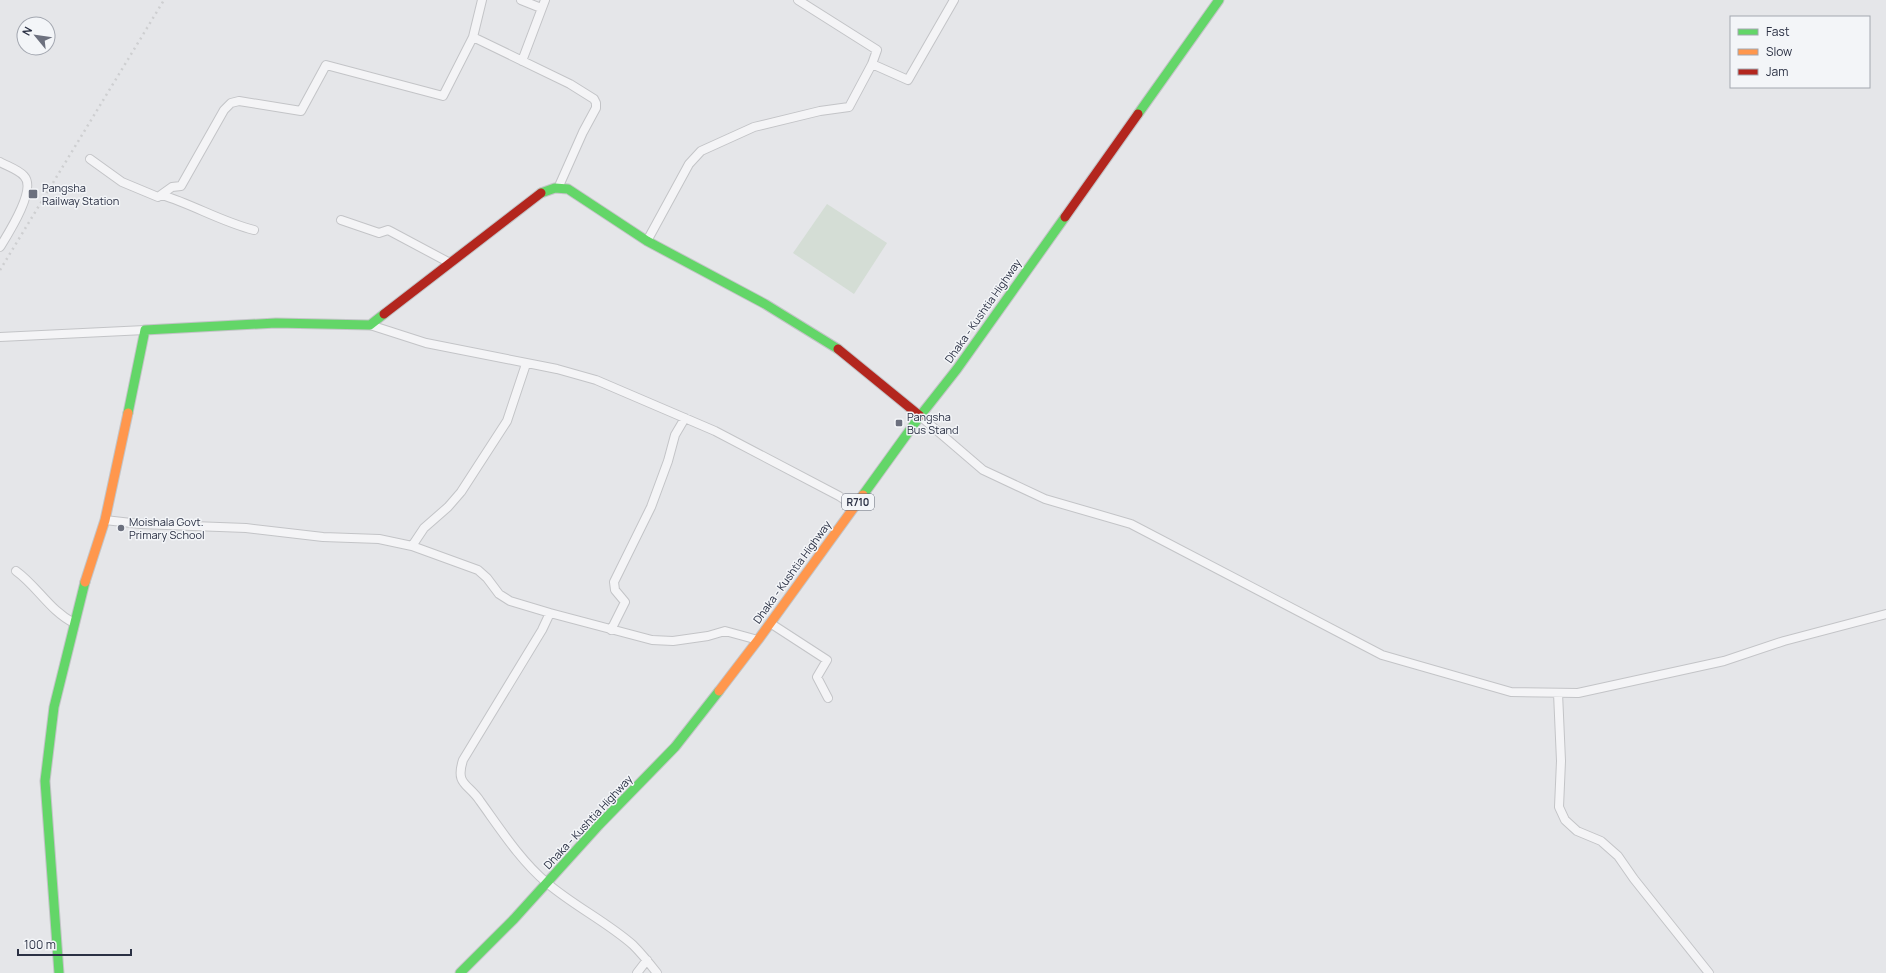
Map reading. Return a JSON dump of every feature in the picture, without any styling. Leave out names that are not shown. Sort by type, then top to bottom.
[{"type":"street","points":[[90,159],[122,182],[158,197],[172,187],[181,186],[224,110],[231,103],[239,101],[301,111],[326,65],[443,96],[473,37],[482,0]]},
{"type":"street","points":[[521,0],[541,8]]},
{"type":"street","points":[[522,61],[545,0]]},
{"type":"street","points":[[647,241],[689,164],[701,151],[754,127],[820,111],[849,107],[872,64],[877,50],[798,0]]},
{"type":"street","points":[[872,64],[908,80],[954,0]]},
{"type":"street","name":"Dhaka - Kushtia Highway","points":[[460,973],[547,884],[599,825],[675,747],[758,640],[920,416],[957,369],[1219,0]]},
{"type":"street","points":[[473,37],[570,84],[594,99],[596,103],[593,115],[583,132],[559,186]]},
{"type":"street","points":[[0,162],[24,175],[27,182],[23,208],[0,247]]},
{"type":"street","points":[[370,325],[536,196],[552,187],[559,186],[568,189],[647,241],[765,304],[824,339],[850,357],[983,470],[1046,499],[1131,524],[1382,655],[1511,692],[1578,694],[1724,661],[1784,641],[1886,614]]},
{"type":"street","points":[[162,195],[179,200],[232,225],[254,230]]},
{"type":"street","points":[[340,220],[379,233],[388,230],[450,263]]},
{"type":"street","points":[[0,337],[276,323],[370,325],[426,343],[557,369],[596,380],[715,431],[839,496],[855,507]]},
{"type":"street","points":[[58,973],[45,781],[54,707],[82,590],[105,520],[145,330]]},
{"type":"street","points":[[412,546],[424,528],[448,507],[461,492],[507,421],[526,364]]},
{"type":"street","points":[[611,630],[625,602],[615,590],[614,582],[651,507],[668,462],[675,435],[685,418]]},
{"type":"street","points":[[105,520],[140,524],[246,528],[323,537],[379,538],[412,546],[478,570],[487,578],[499,594],[510,601],[611,630],[652,640],[673,641],[708,636],[725,631],[758,640]]},
{"type":"street","points":[[16,571],[29,581],[59,614],[74,623]]},
{"type":"street","points":[[550,613],[542,630],[463,760],[459,776],[478,797],[516,852],[547,884],[633,945],[657,973]]},
{"type":"street","points":[[770,623],[827,660],[817,677],[828,698]]},
{"type":"street","points":[[1558,693],[1561,762],[1559,807],[1565,820],[1577,831],[1601,841],[1618,856],[1634,879],[1709,973]]},
{"type":"street","points":[[637,973],[647,960]]},
{"type":"shaded area","points":[[827,204],[887,243],[854,294],[793,253]]},
{"type":"railway","points":[[0,270],[164,0]]},
{"type":"traffic: fast","points":[[1138,114],[1219,0]]},
{"type":"traffic: fast","points":[[541,193],[555,188],[568,189],[647,241],[765,304],[838,349]]},
{"type":"traffic: fast","points":[[863,495],[920,416],[957,369],[1065,217]]},
{"type":"traffic: fast","points":[[128,413],[145,330],[276,323],[370,325],[384,314]]},
{"type":"traffic: fast","points":[[59,973],[45,781],[54,707],[85,582]]},
{"type":"traffic: fast","points":[[460,973],[514,919],[599,825],[675,747],[719,691]]},
{"type":"traffic: slow","points":[[85,582],[105,520],[128,413]]},
{"type":"traffic: slow","points":[[719,691],[758,640],[863,495]]},
{"type":"traffic: jam","points":[[1065,217],[1138,114]]},
{"type":"traffic: jam","points":[[384,314],[541,193]]},
{"type":"traffic: jam","points":[[838,349],[920,416]]},
{"type":"place","name":"Pangsha Railway Station","points":[[33,194]]},
{"type":"place","name":"Pangsha Bus Stand","points":[[899,423]]},
{"type":"place","name":"Moishala Govt. Primary School","points":[[121,528]]}]
